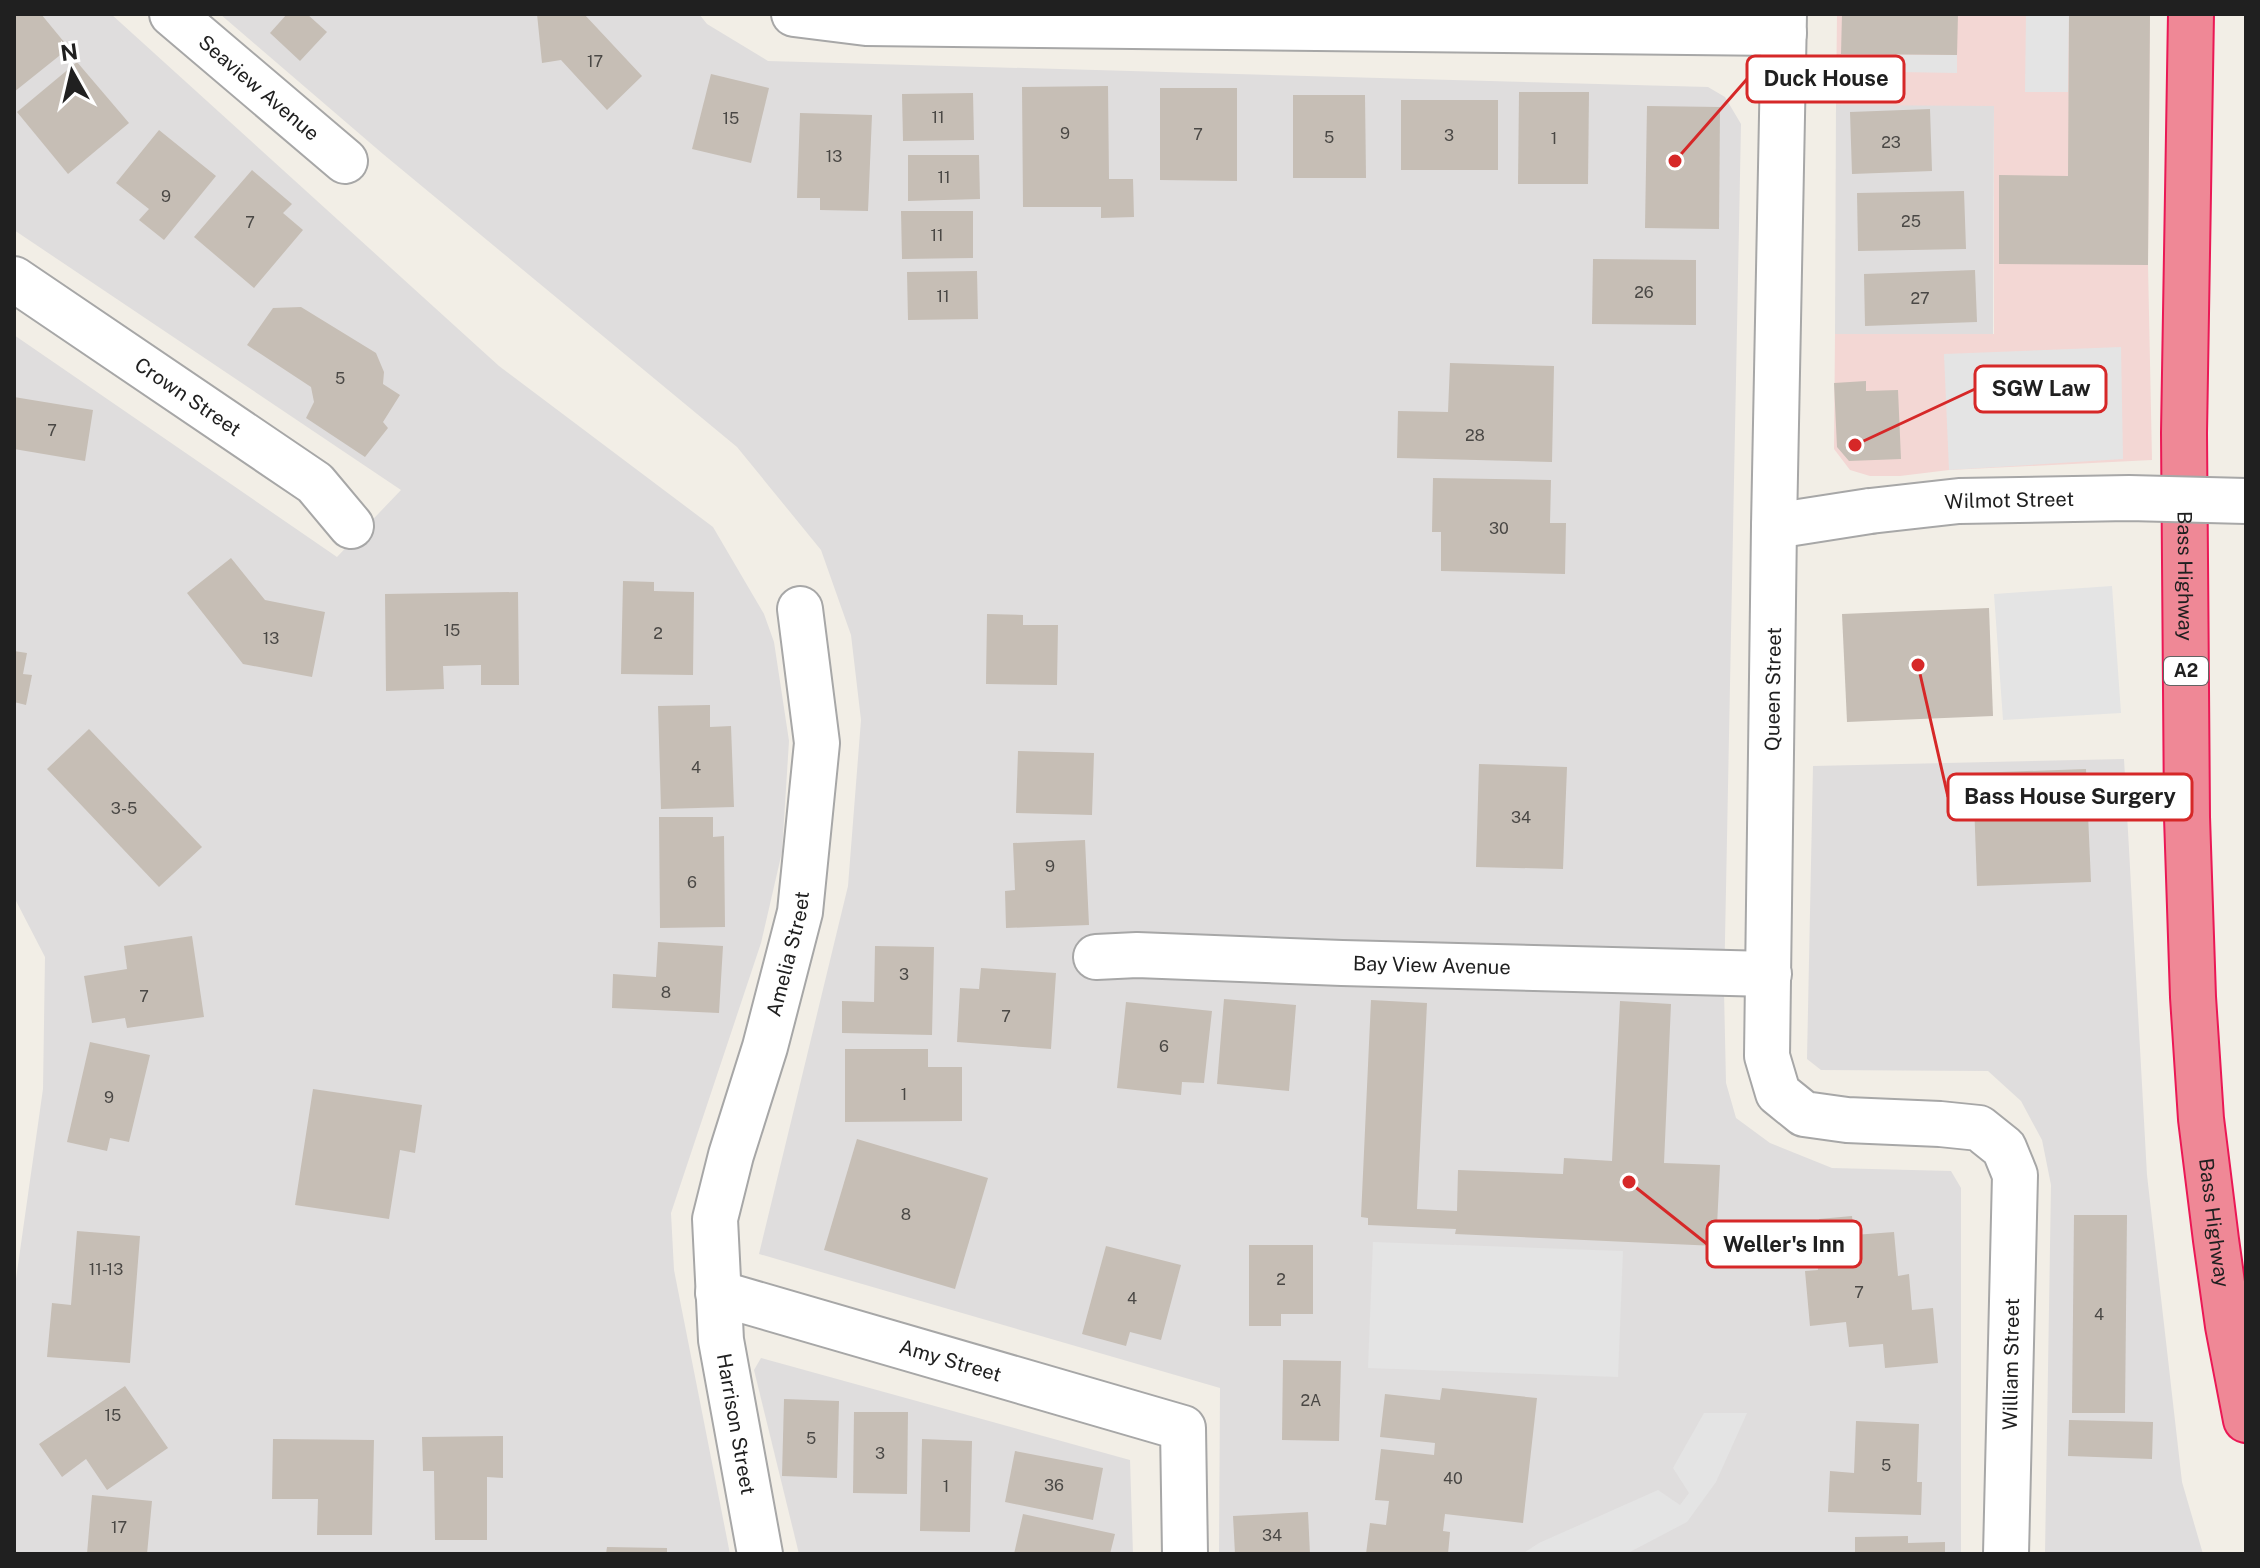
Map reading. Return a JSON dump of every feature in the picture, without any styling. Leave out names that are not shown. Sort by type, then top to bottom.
[{"type":"highway","name":"Bass Highway","points":[[2191,14],[2184,433],[2187,832],[2193,997],[2201,1119],[2228,1326],[2246,1420]]},
{"type":"street","name":"Seaview Avenue","points":[[172,14],[345,161]]},
{"type":"street","points":[[794,14],[866,23],[1784,23]]},
{"type":"street","name":"Queen Street","points":[[1784,23],[1767,1056],[1778,1093],[1804,1114],[1847,1120],[1979,1128],[2004,1148],[2015,1175]]},
{"type":"street","name":"Crown Street","points":[[14,279],[315,483],[351,526]]},
{"type":"street","name":"Wilmot Street","points":[[1774,526],[1959,501],[2129,498],[2246,501]]},
{"type":"street","name":"Amelia Street","points":[[718,1293],[715,1219],[800,912],[817,743],[800,609]]},
{"type":"street","name":"Bay View Avenue","points":[[1096,957],[1137,955],[1769,974]]},
{"type":"street","name":"William Street","points":[[2006,1554],[2015,1175]]},
{"type":"street","name":"Amy Street","points":[[718,1293],[1183,1428],[1185,1554]]},
{"type":"street","name":"Harrison Street","points":[[718,1293],[721,1340],[760,1554]]},
{"type":"shaded area","points":[[14,14],[111,14],[499,366],[713,527],[764,614],[774,642],[789,741],[782,852],[761,943],[671,1213],[674,1270],[730,1554],[14,1554],[14,1293],[43,1089],[45,957],[14,897],[14,335],[337,557],[401,490],[14,230]]},
{"type":"shaded area","points":[[220,14],[699,14],[707,24],[768,61],[1708,87],[1725,97],[1741,124],[1724,991],[1726,1083],[1736,1118],[1770,1143],[1832,1168],[1951,1171],[1961,1188],[1961,1554],[1219,1554],[1220,1388],[759,1254],[848,886],[861,720],[851,635],[821,550],[737,447],[383,154]]},
{"type":"shaded area","points":[[1837,14],[2150,14],[2148,265],[2152,460],[1870,476],[1850,470],[1834,449],[1835,334],[1994,334],[1994,106],[1836,105]]},
{"type":"shaded area","points":[[2026,14],[2069,14],[2068,92],[2025,92]]},
{"type":"shaded area","points":[[1841,54],[1957,55],[1957,73],[1840,71]]},
{"type":"shaded area","points":[[1836,105],[1994,105],[1993,335],[1835,334]]},
{"type":"shaded area","points":[[2121,347],[2123,459],[1949,470],[1944,354]]},
{"type":"shaded area","points":[[2112,586],[2121,713],[2003,720],[1994,594]]},
{"type":"shaded area","points":[[2124,759],[2147,1175],[2182,1482],[2203,1554],[2045,1554],[2051,1185],[2042,1140],[2021,1101],[1988,1071],[1821,1070],[1807,1059],[1813,766]]},
{"type":"shaded area","points":[[1373,1242],[1623,1251],[1618,1377],[1368,1368]]},
{"type":"shaded area","points":[[761,1358],[1130,1460],[1133,1554],[799,1554],[754,1370]]},
{"type":"shaded area","points":[[1704,1413],[1747,1413],[1716,1482],[1687,1522],[1626,1554],[1522,1554],[1539,1543],[1658,1490],[1680,1505],[1689,1493],[1673,1468]]},
{"type":"building","points":[[14,14],[41,14],[69,48],[14,92]]},
{"type":"building","points":[[287,14],[307,14],[327,32],[300,61],[270,33]]},
{"type":"building","points":[[537,14],[584,14],[642,76],[607,110],[561,60],[542,63]]},
{"type":"building","points":[[1842,14],[1958,14],[1957,55],[1841,54]]},
{"type":"building","points":[[2069,14],[2150,14],[2148,265],[1999,264],[1999,175],[2068,176]]},
{"type":"building","points":[[77,62],[129,123],[68,174],[17,112]]},
{"type":"building","points":[[711,74],[769,88],[751,163],[692,149]]},
{"type":"building","points":[[1108,86],[1109,179],[1133,179],[1134,217],[1101,218],[1101,207],[1023,207],[1022,87]]},
{"type":"building","points":[[1160,88],[1237,88],[1237,181],[1160,180]]},
{"type":"building","points":[[1519,92],[1589,92],[1588,184],[1518,184]]},
{"type":"building","points":[[973,93],[974,140],[903,141],[902,94]]},
{"type":"building","points":[[1293,95],[1365,95],[1366,178],[1293,178]]},
{"type":"building","points":[[1401,100],[1498,100],[1498,170],[1401,170]]},
{"type":"building","points":[[1647,106],[1720,107],[1719,229],[1645,228]]},
{"type":"building","points":[[1930,109],[1932,171],[1852,174],[1850,112]]},
{"type":"building","points":[[800,113],[872,115],[868,211],[820,210],[820,198],[797,198]]},
{"type":"building","points":[[159,130],[216,176],[164,240],[139,220],[149,209],[116,183]]},
{"type":"building","points":[[908,155],[979,155],[980,199],[908,201]]},
{"type":"building","points":[[252,170],[292,204],[283,213],[303,230],[254,288],[194,237]]},
{"type":"building","points":[[1964,191],[1966,249],[1858,251],[1857,193]]},
{"type":"building","points":[[901,211],[973,211],[973,258],[902,259]]},
{"type":"building","points":[[1593,259],[1696,260],[1696,325],[1592,324]]},
{"type":"building","points":[[1975,270],[1977,322],[1865,326],[1864,274]]},
{"type":"building","points":[[977,271],[978,319],[908,320],[907,272]]},
{"type":"building","points":[[301,307],[376,353],[384,372],[383,384],[400,395],[383,422],[388,428],[365,457],[306,418],[314,402],[311,387],[247,345],[273,308]]},
{"type":"building","points":[[1450,363],[1554,366],[1552,462],[1397,458],[1398,411],[1448,412]]},
{"type":"building","points":[[1866,381],[1866,391],[1898,390],[1901,459],[1849,461],[1837,447],[1834,383]]},
{"type":"building","points":[[14,397],[93,410],[85,461],[14,449]]},
{"type":"building","points":[[1433,478],[1551,480],[1550,523],[1566,523],[1565,574],[1441,571],[1441,532],[1432,532]]},
{"type":"building","points":[[231,558],[265,600],[325,612],[312,677],[243,664],[187,593]]},
{"type":"building","points":[[623,581],[654,582],[654,591],[694,592],[693,675],[621,674]]},
{"type":"building","points":[[518,592],[519,685],[481,685],[481,665],[443,666],[444,689],[386,691],[385,594]]},
{"type":"building","points":[[1989,608],[1993,716],[1847,722],[1842,614]]},
{"type":"building","points":[[987,614],[1023,615],[1023,625],[1058,625],[1057,685],[986,684]]},
{"type":"building","points":[[14,651],[27,653],[23,674],[32,675],[26,705],[14,702]]},
{"type":"building","points":[[710,705],[710,727],[731,726],[734,807],[661,809],[658,706]]},
{"type":"building","points":[[89,729],[202,847],[159,887],[47,769]]},
{"type":"building","points":[[1018,751],[1094,753],[1092,815],[1016,813]]},
{"type":"building","points":[[1479,764],[1567,767],[1563,869],[1476,867]]},
{"type":"building","points":[[2086,769],[2091,882],[1977,886],[1973,773]]},
{"type":"building","points":[[659,817],[713,817],[713,837],[724,836],[725,927],[660,928]]},
{"type":"building","points":[[1085,840],[1089,925],[1006,928],[1005,891],[1015,890],[1013,843]]},
{"type":"building","points":[[192,936],[204,1017],[127,1028],[125,1018],[92,1023],[84,976],[127,969],[124,946]]},
{"type":"building","points":[[658,942],[723,946],[719,1013],[612,1008],[613,974],[656,977]]},
{"type":"building","points":[[875,946],[934,947],[932,1035],[842,1033],[842,1001],[874,1002]]},
{"type":"building","points":[[981,968],[1056,973],[1051,1049],[957,1042],[960,988],[979,989]]},
{"type":"building","points":[[1224,999],[1296,1005],[1289,1091],[1217,1084]]},
{"type":"building","points":[[1371,1000],[1427,1003],[1417,1209],[1457,1211],[1458,1170],[1563,1174],[1564,1158],[1612,1161],[1620,1001],[1671,1004],[1664,1163],[1720,1165],[1716,1246],[1455,1234],[1456,1229],[1368,1225],[1368,1218],[1361,1217]]},
{"type":"building","points":[[1126,1002],[1212,1011],[1204,1083],[1182,1082],[1181,1095],[1117,1088]]},
{"type":"building","points":[[90,1042],[150,1055],[129,1142],[110,1138],[107,1151],[67,1142]]},
{"type":"building","points":[[845,1049],[928,1049],[928,1067],[962,1067],[962,1121],[845,1122]]},
{"type":"building","points":[[313,1089],[422,1105],[415,1153],[400,1150],[389,1219],[295,1205]]},
{"type":"building","points":[[857,1139],[988,1178],[955,1289],[824,1250]]},
{"type":"building","points":[[2074,1215],[2127,1215],[2125,1413],[2072,1413]]},
{"type":"building","points":[[1852,1216],[1854,1235],[1894,1232],[1898,1276],[1909,1274],[1912,1310],[1933,1308],[1938,1363],[1885,1368],[1883,1344],[1849,1347],[1846,1322],[1810,1326],[1805,1271],[1818,1270],[1815,1239],[1821,1238],[1819,1219]]},
{"type":"building","points":[[77,1231],[140,1236],[130,1363],[47,1357],[52,1303],[71,1305]]},
{"type":"building","points":[[1249,1245],[1313,1245],[1313,1314],[1281,1314],[1281,1326],[1249,1326]]},
{"type":"building","points":[[1106,1246],[1181,1265],[1161,1340],[1130,1332],[1126,1346],[1082,1334]]},
{"type":"building","points":[[1283,1360],[1341,1361],[1339,1441],[1282,1440]]},
{"type":"building","points":[[125,1386],[168,1448],[107,1490],[86,1459],[62,1477],[39,1444]]},
{"type":"building","points":[[1442,1388],[1537,1398],[1523,1523],[1445,1514],[1443,1531],[1450,1532],[1448,1554],[1366,1554],[1370,1523],[1386,1525],[1389,1501],[1375,1500],[1381,1449],[1434,1455],[1435,1443],[1380,1437],[1385,1394],[1440,1400]]},
{"type":"building","points":[[784,1399],[839,1401],[837,1478],[782,1476]]},
{"type":"building","points":[[854,1412],[908,1412],[907,1494],[853,1493]]},
{"type":"building","points":[[2069,1420],[2153,1422],[2152,1459],[2068,1456]]},
{"type":"building","points":[[1856,1421],[1919,1424],[1917,1482],[1922,1482],[1921,1515],[1828,1512],[1830,1471],[1854,1473]]},
{"type":"building","points":[[503,1436],[503,1478],[487,1477],[487,1540],[435,1540],[434,1471],[423,1471],[422,1437]]},
{"type":"building","points":[[273,1439],[374,1440],[372,1535],[317,1535],[318,1499],[272,1499]]},
{"type":"building","points":[[922,1439],[972,1441],[970,1532],[920,1531]]},
{"type":"building","points":[[1015,1451],[1103,1468],[1093,1520],[1005,1502]]},
{"type":"building","points":[[92,1495],[152,1501],[147,1554],[87,1554]]},
{"type":"building","points":[[1308,1512],[1310,1554],[1235,1554],[1233,1516]]},
{"type":"building","points":[[1023,1514],[1115,1534],[1110,1554],[1014,1554]]},
{"type":"building","points":[[1908,1536],[1908,1543],[1945,1542],[1945,1554],[1855,1554],[1855,1537]]},
{"type":"building","points":[[607,1547],[667,1548],[667,1554],[606,1554]]},
{"type":"place","name":"Duck House","points":[[1675,161]]},
{"type":"place","name":"SGW Law","points":[[1855,445]]},
{"type":"place","name":"Bass House Surgery","points":[[1918,665]]},
{"type":"place","name":"Weller's Inn","points":[[1629,1182]]}]
